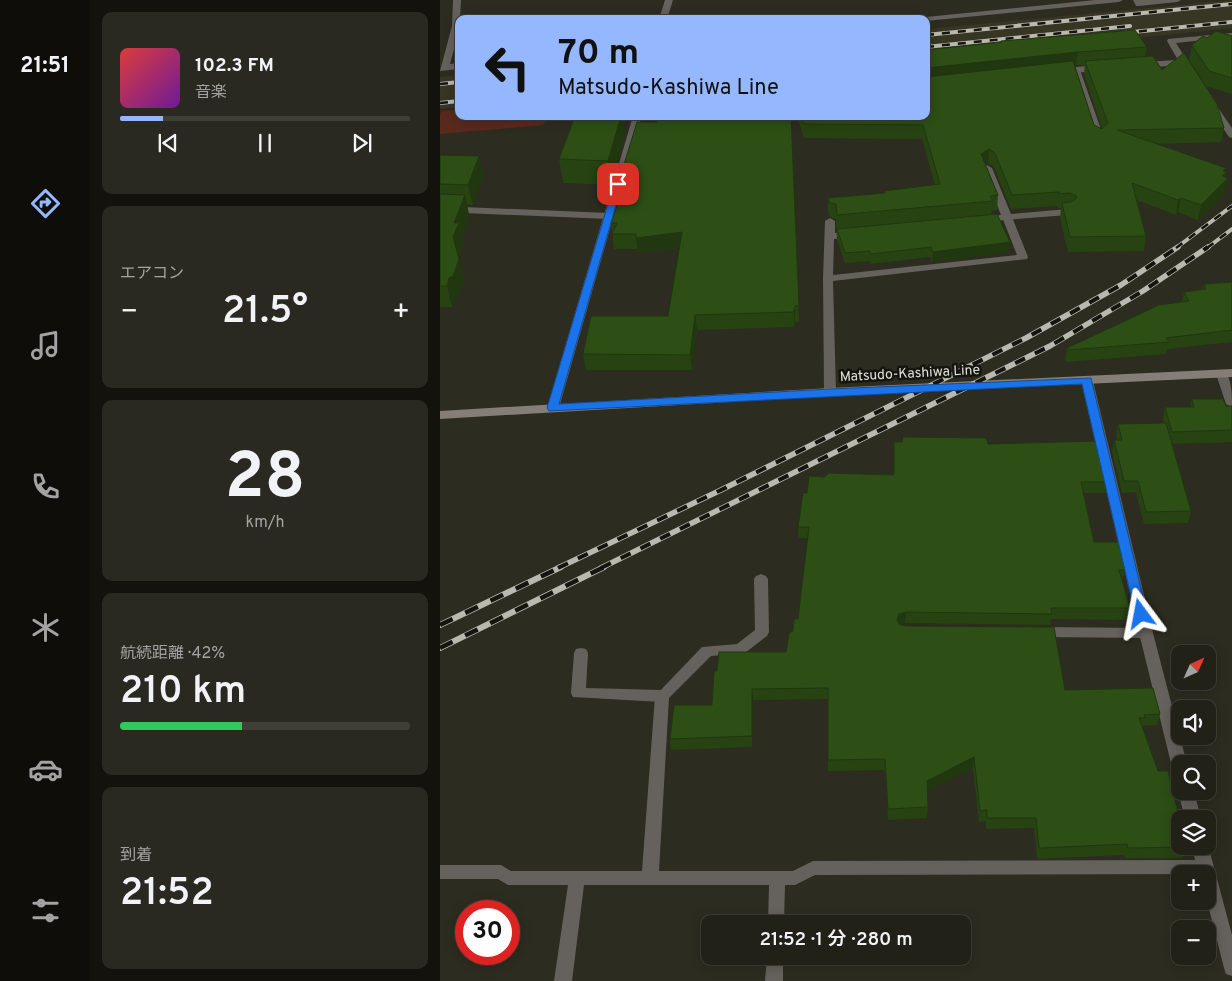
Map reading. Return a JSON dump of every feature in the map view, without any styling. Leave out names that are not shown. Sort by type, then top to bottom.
[{"type":"main road","name":"Matsudo-Kashiwa Line","points":[[440,415],[830,392],[1227,374]]},
{"type":"street","points":[[456,15],[457,0]]},
{"type":"street","points":[[664,15],[668,0]]},
{"type":"street","points":[[930,19],[1119,0]]},
{"type":"street","points":[[1137,0],[1139,4],[1177,0]]},
{"type":"street","points":[[455,29],[442,68],[455,66]]},
{"type":"street","points":[[1195,78],[1171,41],[1232,35]]},
{"type":"street","points":[[1135,66],[1184,62]]},
{"type":"street","points":[[1058,72],[1106,68]]},
{"type":"street","points":[[1076,70],[1099,138]]},
{"type":"street","points":[[1205,94],[1232,135]]},
{"type":"street","points":[[553,408],[637,120]]},
{"type":"street","points":[[828,278],[1023,257],[987,168]]},
{"type":"street","points":[[440,209],[609,216]]},
{"type":"street","points":[[977,220],[1068,212]]},
{"type":"street","points":[[830,222],[828,278],[830,392]]},
{"type":"street","points":[[829,236],[868,232]]},
{"type":"street","points":[[1227,374],[1232,404]]},
{"type":"street","points":[[1087,381],[1146,633],[1177,755]]},
{"type":"street","points":[[650,878],[662,696],[707,652],[740,649],[762,632],[762,578]]},
{"type":"street","points":[[1030,631],[1146,633]]},
{"type":"street","points":[[581,653],[578,693],[662,696]]},
{"type":"street","points":[[440,872],[501,872],[508,878],[794,878],[813,868],[1171,872]]},
{"type":"street","points":[[562,981],[577,878]]},
{"type":"street","points":[[776,915],[777,878]]},
{"type":"street","points":[[1216,907],[1232,968]]},
{"type":"street","points":[[774,981],[775,965]]},
{"type":"shaded area","points":[[1232,0],[1232,28],[930,60],[930,29]]},
{"type":"shaded area","points":[[455,75],[455,107],[440,109],[440,77]]},
{"type":"shaded area","points":[[455,110],[455,120],[546,120],[543,125],[440,134],[440,114],[442,111]]},
{"type":"building","points":[[1135,30],[1147,47],[1078,52],[930,68],[930,50],[1001,41]]},
{"type":"building","points":[[1216,31],[1232,36],[1232,78],[1209,71],[1192,45],[1203,36],[1207,38]]},
{"type":"building","points":[[1184,53],[1217,104],[1224,128],[1117,130],[1226,168],[1223,171],[1226,172],[1222,176],[1228,178],[1201,205],[1181,198],[1178,200],[1132,183],[1146,236],[1070,237],[1062,203],[1071,202],[1077,198],[1076,196],[1070,193],[1059,194],[1059,192],[1012,195],[995,153],[989,149],[981,154],[998,195],[990,196],[993,201],[837,215],[836,204],[830,203],[828,198],[885,193],[884,191],[940,184],[923,125],[804,124],[802,120],[930,120],[930,77],[1073,61],[1094,125],[1102,129],[1108,123],[1085,61],[1153,56],[1162,70]]},
{"type":"building","points":[[574,120],[620,120],[608,161],[559,159]]},
{"type":"building","points":[[657,120],[791,120],[799,306],[795,306],[794,312],[695,315],[690,355],[583,354],[591,316],[668,316],[682,232],[636,238],[636,234],[612,234],[617,223],[611,223],[629,171],[622,171],[637,122],[657,122]]},
{"type":"building","points":[[440,155],[479,156],[468,185],[440,184]]},
{"type":"building","points":[[440,194],[465,195],[454,223],[459,223],[453,237],[459,259],[447,286],[440,286]]},
{"type":"building","points":[[997,214],[1010,242],[933,252],[931,247],[871,254],[870,251],[845,253],[837,229]]},
{"type":"building","points":[[1232,282],[1232,330],[1166,338],[1169,342],[1068,350],[1067,348],[1159,305],[1189,301],[1184,292],[1206,289],[1204,284]]},
{"type":"building","points":[[1192,399],[1223,399],[1226,406],[1232,406],[1232,430],[1172,432],[1165,407],[1194,407]]},
{"type":"building","points":[[1166,423],[1191,511],[1146,512],[1138,481],[1124,481],[1114,440],[1122,440],[1118,424]]},
{"type":"building","points":[[903,437],[986,438],[988,444],[1098,441],[1107,482],[1081,482],[1094,542],[1119,542],[1125,570],[1119,570],[1130,608],[1051,608],[1052,614],[906,612],[899,614],[897,620],[900,625],[906,626],[1054,627],[1065,690],[1153,688],[1160,714],[1144,715],[1145,718],[1139,718],[1158,771],[1168,771],[1171,784],[1171,800],[1175,800],[1177,810],[1171,810],[1171,847],[1128,848],[1127,844],[1039,848],[1036,818],[987,818],[987,810],[980,811],[974,757],[927,781],[928,807],[888,809],[885,759],[828,760],[828,688],[752,689],[752,736],[670,739],[674,705],[712,705],[714,671],[717,671],[719,652],[786,652],[789,633],[793,631],[794,619],[798,619],[809,527],[798,527],[803,493],[807,493],[809,476],[824,477],[829,473],[894,475],[894,442],[902,442]]},
{"type":"railway","points":[[930,35],[1232,4]]},
{"type":"railway","points":[[1123,33],[1232,22]]},
{"type":"railway","points":[[930,47],[1130,26]]},
{"type":"railway","points":[[440,84],[455,82]]},
{"type":"railway","points":[[440,103],[455,101]]},
{"type":"railway","points":[[1176,248],[1232,206]]},
{"type":"railway","points":[[1207,248],[1232,229]]},
{"type":"railway","points":[[558,568],[721,490],[1026,338],[1121,285],[1178,247]]},
{"type":"railway","points":[[601,568],[1050,346],[1143,291],[1208,247]]},
{"type":"railway","points":[[440,625],[561,567]]},
{"type":"railway","points":[[440,648],[604,567]]},
{"type":"route","points":[[618,184],[553,408],[830,392],[1087,381],[1141,614]]}]
